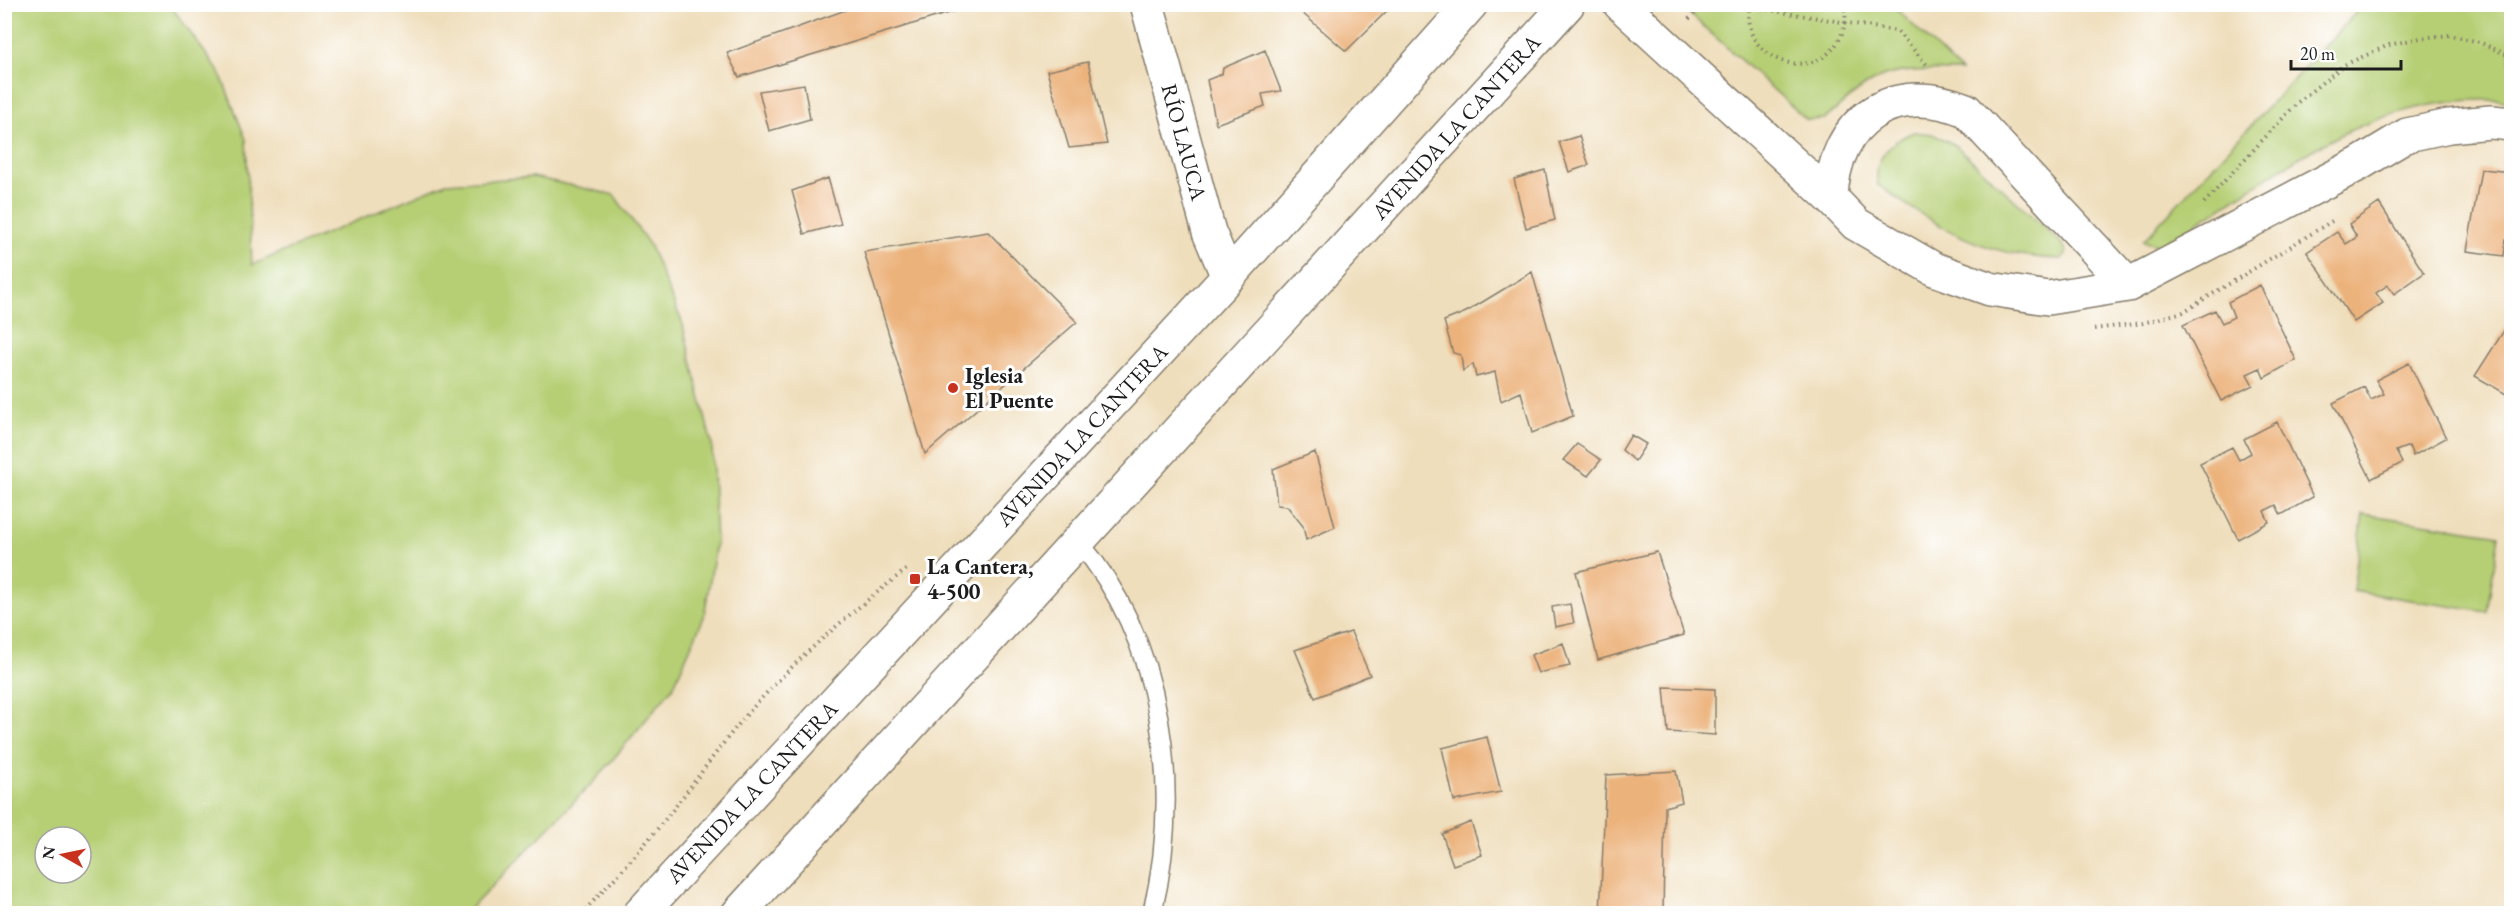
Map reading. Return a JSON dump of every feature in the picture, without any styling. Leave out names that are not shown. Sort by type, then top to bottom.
[{"type":"main road","name":"RÍO LAUCA","points":[[1147,4],[1209,232],[1228,277]]},
{"type":"main road","name":"AVENIDA LA CANTERA","points":[[640,914],[1228,277],[1471,4]]},
{"type":"main road","name":"AVENIDA LA CANTERA","points":[[738,914],[1568,4]]},
{"type":"main road","points":[[1620,4],[1831,198],[1856,224],[1934,269],[1990,289],[2049,298],[2128,285],[2360,164],[2407,135],[2449,126],[2491,122],[2511,124]]},
{"type":"main road","points":[[1831,198],[1832,177],[1837,157],[1846,139],[1860,123],[1876,111],[1893,103],[1921,99],[1948,103],[1966,110],[2128,285]]},
{"type":"lane","points":[[1078,542],[1098,564],[1114,590],[1144,662],[1156,709],[1163,754],[1166,800],[1164,846],[1152,914]]},
{"type":"path","points":[[1732,4],[1897,31],[1966,110]]},
{"type":"path","points":[[1749,6],[1749,25],[1755,42],[1772,57],[1794,65],[1809,63],[1823,57],[1835,46],[1844,31],[1844,4]]},
{"type":"path","points":[[1680,16],[1686,22]]},
{"type":"path","points":[[2202,204],[2298,102],[2344,65],[2389,45],[2420,38],[2450,35],[2479,42],[2511,57]]},
{"type":"green space","points":[[5,4],[170,5],[220,73],[246,140],[252,265],[446,183],[533,177],[614,195],[649,244],[682,322],[712,445],[716,543],[704,617],[673,687],[599,776],[466,913],[5,913]]},
{"type":"green space","points":[[2364,4],[2511,5],[2511,102],[2477,100],[2443,103],[2402,112],[2364,125],[2328,141],[2158,246],[2143,241]]},
{"type":"green space","points":[[1680,5],[1892,5],[1961,71],[1911,71],[1891,74],[1859,90],[1825,119],[1807,120]]},
{"type":"green space","points":[[1914,132],[1932,134],[1955,145],[2062,244],[2067,252],[2061,259],[2034,257],[1986,246],[1942,227],[1878,185],[1878,167],[1881,159],[1891,145]]},
{"type":"green space","points":[[2363,514],[2499,535],[2487,612],[2353,591]]},
{"type":"building","points":[[862,4],[975,5],[739,77],[727,53]]},
{"type":"building","points":[[1307,4],[1394,4],[1346,51],[1301,12]]},
{"type":"building","points":[[1265,50],[1281,91],[1262,94],[1265,106],[1216,124],[1207,80],[1222,74],[1223,68]]},
{"type":"building","points":[[1088,62],[1107,144],[1069,148],[1047,71]]},
{"type":"building","points":[[804,84],[810,119],[769,131],[759,91]]},
{"type":"building","points":[[1579,136],[1589,165],[1569,172],[1559,142]]},
{"type":"building","points":[[2481,169],[2512,172],[2512,241],[2506,240],[2504,256],[2467,251]]},
{"type":"building","points":[[1545,170],[1555,220],[1526,228],[1514,179]]},
{"type":"building","points":[[828,178],[841,224],[804,234],[792,191]]},
{"type":"building","points":[[2379,203],[2424,273],[2394,294],[2388,285],[2376,293],[2383,303],[2354,322],[2307,252],[2337,232],[2346,244],[2357,237],[2349,224]]},
{"type":"building","name":"Iglesia El Puente","points":[[988,232],[1077,322],[925,454],[864,252]]},
{"type":"building","points":[[1532,272],[1573,416],[1532,433],[1521,392],[1501,401],[1495,372],[1476,377],[1473,364],[1463,371],[1461,355],[1453,353],[1444,321],[1466,312]]},
{"type":"building","points":[[2260,285],[2296,360],[2264,378],[2260,368],[2247,374],[2253,385],[2221,401],[2183,325],[2215,310],[2222,323],[2234,317],[2228,302]]},
{"type":"building","points":[[2512,318],[2512,386],[2506,394],[2475,376]]},
{"type":"building","points":[[2409,363],[2446,438],[2413,456],[2409,446],[2396,451],[2402,463],[2371,479],[2333,403],[2364,387],[2371,400],[2384,394],[2376,380]]},
{"type":"building","points":[[2277,422],[2313,497],[2281,515],[2276,505],[2264,511],[2269,522],[2238,539],[2200,463],[2232,447],[2239,460],[2251,453],[2244,439]]},
{"type":"building","points":[[1631,435],[1646,444],[1635,461],[1622,450]]},
{"type":"building","points":[[1577,444],[1601,460],[1588,476],[1563,460]]},
{"type":"building","points":[[1315,452],[1335,527],[1306,540],[1303,526],[1287,506],[1277,505],[1273,469]]},
{"type":"building","points":[[1657,552],[1684,635],[1598,660],[1576,572]]},
{"type":"building","points":[[1570,604],[1574,623],[1555,627],[1552,607]]},
{"type":"building","points":[[1351,632],[1370,675],[1315,698],[1295,650]]},
{"type":"building","points":[[1563,643],[1570,666],[1538,673],[1531,655]]},
{"type":"building","points":[[1664,687],[1715,689],[1715,735],[1668,732]]},
{"type":"building","points":[[1487,737],[1501,792],[1454,801],[1442,748]]},
{"type":"building","points":[[1676,771],[1682,802],[1665,807],[1663,914],[1600,914],[1606,775]]},
{"type":"building","points":[[1471,822],[1482,855],[1453,865],[1442,834]]},
{"type":"place","name":"Iglesia El Puente","points":[[953,388]]},
{"type":"place","name":"La Cantera, 4-500","points":[[915,579]]}]
